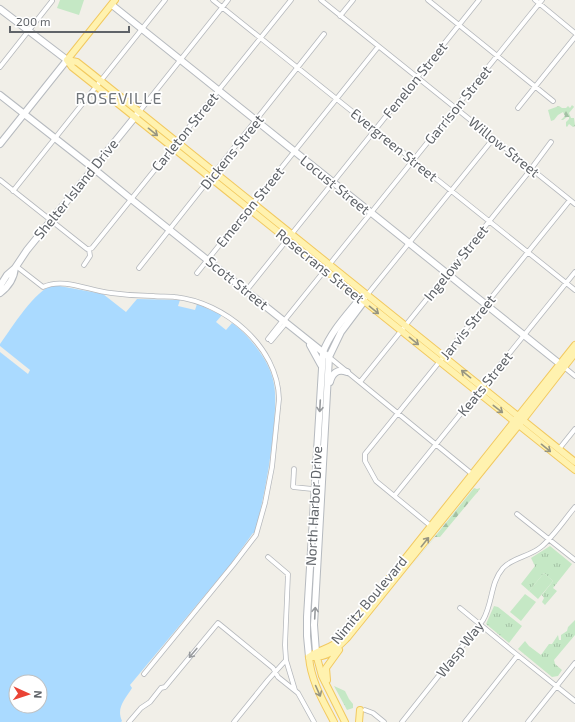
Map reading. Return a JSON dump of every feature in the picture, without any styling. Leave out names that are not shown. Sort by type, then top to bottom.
[{"type":"main road","name":"Locust Street","points":[[113,2],[142,29],[180,60],[562,365]]},
{"type":"main road","points":[[0,144],[113,2]]},
{"type":"main road","name":"Rosecrans Street","points":[[0,10],[67,60],[72,67],[96,86],[177,142],[367,295],[440,362],[575,470]]},
{"type":"main road","name":"Rosecrans Street","points":[[67,60],[77,62],[137,114],[172,148],[363,300],[444,357],[575,462]]},
{"type":"main road","name":"Scott Street","points":[[0,95],[55,137],[130,199],[329,357]]},
{"type":"main road","name":"Shelter Island Drive","points":[[0,286],[7,275],[137,114]]},
{"type":"main road","name":"Shelter Island Drive","points":[[0,293],[6,288],[12,279],[15,267]]},
{"type":"main road","name":"North Harbor Drive","points":[[345,722],[320,673],[316,654],[314,625],[329,357],[341,332],[367,295]]},
{"type":"main road","name":"North Harbor Drive","points":[[334,722],[315,684],[310,668],[307,627],[323,352],[329,338],[339,325],[358,301],[363,300]]},
{"type":"main road","points":[[304,337],[314,350],[322,367]]},
{"type":"main road","name":"Nimitz Boulevard","points":[[309,657],[330,648],[340,639],[433,527],[562,365],[575,345]]},
{"type":"main road","name":"Nimitz Boulevard","points":[[562,365],[575,353]]},
{"type":"main road","points":[[328,390],[330,380],[334,373],[340,370],[347,372]]},
{"type":"main road","name":"Nimitz Boulevard","points":[[316,654],[333,652],[348,638],[472,474],[516,423]]},
{"type":"main road","points":[[329,690],[325,675],[326,668],[348,638]]},
{"type":"main road","points":[[359,722],[363,710]]},
{"type":"street","points":[[13,191],[165,0]]},
{"type":"street","name":"Evergreen Street","points":[[213,0],[575,290]]},
{"type":"street","points":[[137,114],[228,0]]},
{"type":"street","name":"Carleton Street","points":[[84,265],[90,256],[89,249],[92,248],[290,0]]},
{"type":"street","name":"Willow Street","points":[[320,0],[575,204]]},
{"type":"street","points":[[340,16],[353,0]]},
{"type":"street","points":[[428,0],[553,101]]},
{"type":"street","name":"Fenelon Street","points":[[246,291],[479,0]]},
{"type":"street","points":[[0,67],[52,1]]},
{"type":"street","points":[[539,1],[575,32]]},
{"type":"street","name":"Garrison Street","points":[[270,340],[497,56],[539,1]]},
{"type":"street","name":"Dickens Street","points":[[139,268],[324,34]]},
{"type":"street","points":[[518,108],[575,37]]},
{"type":"street","name":"Emerson Street","points":[[197,273],[378,47]]},
{"type":"street","points":[[367,295],[493,138]]},
{"type":"street","name":"Ingelow Street","points":[[360,382],[404,329],[551,142]]},
{"type":"street","points":[[0,180],[87,249],[89,249]]},
{"type":"street","name":"Jarvis Street","points":[[395,495],[376,481],[365,460],[366,454],[570,200]]},
{"type":"street","points":[[15,267],[43,287],[54,283],[109,293],[147,296],[174,296],[208,305],[227,315],[244,329],[265,353],[275,374],[278,399],[273,461],[266,503],[256,535],[144,674]]},
{"type":"street","name":"Keats Street","points":[[395,495],[575,272]]},
{"type":"street","name":"Scott Street","points":[[329,357],[472,474]]},
{"type":"street","name":"Locust Street","points":[[562,365],[575,376]]},
{"type":"street","points":[[559,449],[575,429]]},
{"type":"street","points":[[294,469],[293,487],[322,490]]},
{"type":"street","points":[[395,495],[396,498],[433,527]]},
{"type":"street","name":"Wasp Way","points":[[402,722],[480,625],[486,615],[496,579],[503,568],[512,560],[536,550],[548,540],[575,507]]},
{"type":"street","points":[[517,514],[575,560]]},
{"type":"street","points":[[268,557],[288,574],[285,645],[286,660],[296,692],[314,722]]},
{"type":"street","points":[[460,608],[517,656],[575,701]]},
{"type":"street","points":[[129,722],[141,708],[150,702],[161,688],[165,687],[218,623],[272,668],[278,677],[296,692]]},
{"type":"street","points":[[465,722],[517,656]]},
{"type":"street","points":[[234,722],[286,660]]},
{"type":"street","points":[[528,722],[575,663]]},
{"type":"street","points":[[363,710],[373,713],[384,722]]},
{"type":"green space","points":[[60,0],[84,0],[79,15],[57,8]]},
{"type":"green space","points":[[572,105],[574,107],[569,113],[571,118],[574,118],[575,126],[573,127],[569,124],[567,127],[566,126],[566,122],[569,117],[561,120],[565,116],[563,112],[551,121],[548,110],[559,106],[566,108],[568,106],[570,108]]},
{"type":"green space","points":[[474,488],[480,489],[440,537],[435,537],[408,570]]},
{"type":"green space","points":[[550,546],[572,564],[553,588],[557,591],[545,605],[542,602],[544,598],[542,595],[553,581],[544,573],[529,591],[521,584],[535,566],[531,558]]},
{"type":"green space","points":[[544,573],[553,581],[538,599],[529,591]]},
{"type":"green space","points":[[525,594],[536,602],[521,621],[510,612]]},
{"type":"green space","points":[[494,606],[498,607],[522,626],[509,643],[486,624]]},
{"type":"green space","points":[[575,620],[575,635],[554,660],[555,664],[562,670],[558,676],[552,677],[518,649],[525,641],[541,655],[549,644],[552,644],[558,635],[559,640],[561,640],[561,635],[567,631],[568,627]]},
{"type":"green space","points":[[334,686],[345,691],[353,704],[353,708],[347,710]]},
{"type":"water","points":[[54,285],[103,294],[126,312],[137,299],[180,300],[178,306],[195,310],[197,304],[222,315],[216,322],[226,330],[232,323],[244,333],[256,346],[266,362],[274,382],[275,406],[271,452],[255,533],[253,533],[230,565],[130,685],[132,688],[124,700],[120,712],[121,722],[0,722],[0,344],[24,310],[39,294]]},
{"type":"pier","points":[[0,346],[30,370],[28,374],[0,352]]},
{"type":"district","name":"ROSEVILLE","points":[[119,98]]}]
